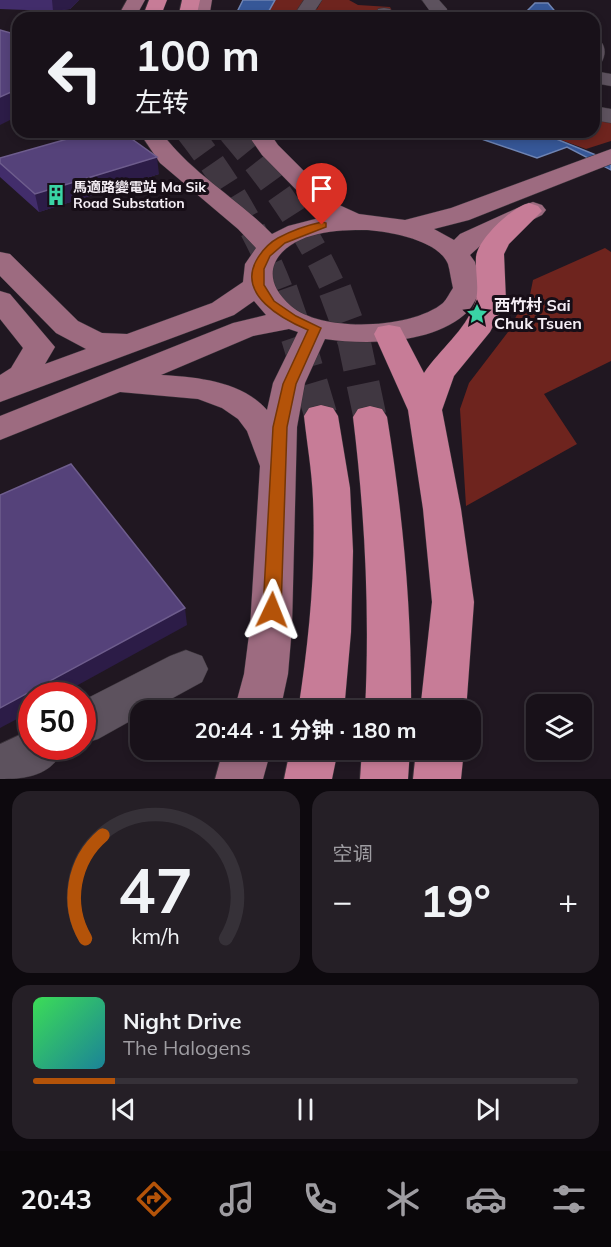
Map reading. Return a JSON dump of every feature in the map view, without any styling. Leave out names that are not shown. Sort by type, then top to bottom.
[{"type":"highway","points":[[425,410],[439,374],[475,332],[491,301],[490,254],[497,240],[530,211]]},
{"type":"highway","points":[[389,334],[425,410],[442,509],[453,602],[444,700]]},
{"type":"highway","points":[[321,416],[332,496],[333,547],[328,645],[322,700]]},
{"type":"highway","points":[[370,417],[385,538],[389,598],[388,700]]},
{"type":"highway","points":[[308,779],[312,760]]},
{"type":"highway","points":[[384,779],[385,760]]},
{"type":"highway","points":[[437,779],[439,760]]},
{"type":"main road","points":[[154,138],[168,158],[247,223],[271,248]]},
{"type":"main road","points":[[261,138],[270,150],[328,209],[355,222]]},
{"type":"main road","points":[[405,228],[460,214],[611,156]]},
{"type":"main road","points":[[454,254],[470,240],[530,211],[611,177]]},
{"type":"main road","points":[[355,222],[405,228],[433,239],[454,254],[466,272],[467,282],[459,302],[439,319],[389,334],[351,334],[303,323],[270,303],[258,285],[258,269],[271,248],[281,240],[307,229],[355,222]]},
{"type":"main road","points":[[0,260],[67,327],[96,342],[133,343]]},
{"type":"main road","points":[[0,391],[223,309],[258,285]]},
{"type":"main road","points":[[0,300],[39,347],[23,375],[0,391]]},
{"type":"main road","points":[[0,429],[244,329],[303,323]]},
{"type":"main road","points":[[260,700],[266,674],[271,627],[280,427],[303,323]]},
{"type":"main road","points":[[116,381],[205,390],[247,408],[263,427],[278,467]]},
{"type":"main road","points":[[239,779],[244,760]]},
{"type":"street","points":[[154,700],[186,669]]},
{"type":"street","points":[[96,719],[130,708]]},
{"type":"street","points":[[0,769],[18,759]]},
{"type":"shaded area","points":[[275,0],[307,0],[310,10],[317,9],[322,0],[349,0],[358,5],[390,7],[392,11],[375,12],[268,12]]},
{"type":"shaded area","points":[[600,117],[611,119],[611,141],[586,149],[556,138],[600,138]]},
{"type":"shaded area","points":[[605,248],[611,252],[611,361],[544,394],[577,444],[466,506],[460,409],[469,383],[508,332],[520,309],[529,300],[533,280]]},
{"type":"water","points":[[243,0],[275,0],[268,12],[237,12]]},
{"type":"water","points":[[535,3],[548,3],[556,12],[526,12]]},
{"type":"water","points":[[479,138],[554,138],[611,161],[611,170],[567,147],[537,158]]},
{"type":"building","points":[[0,30],[12,33],[12,92],[0,97]]},
{"type":"building","points":[[71,138],[130,138],[157,157],[35,194],[0,163],[0,158]]},
{"type":"building","points":[[71,464],[185,608],[48,682],[18,682],[18,698],[0,708],[0,495]]},
{"type":"tunnel","points":[[193,138],[241,209],[281,292]]},
{"type":"tunnel","points":[[236,138],[261,169],[302,228],[335,292]]},
{"type":"tunnel","points":[[281,290],[321,416]]},
{"type":"tunnel","points":[[335,290],[354,341],[370,417]]},
{"type":"place","name":"馬適路變電站 Ma Sik Road Substation","points":[[56,195]]},
{"type":"place","name":"西竹村 Sai Chuk Tsuen","points":[[477,314]]},
{"type":"route","points":[[272,610],[280,427],[289,384],[315,328],[292,319],[270,303],[258,285],[258,269],[265,254],[281,240],[322,225]]}]
